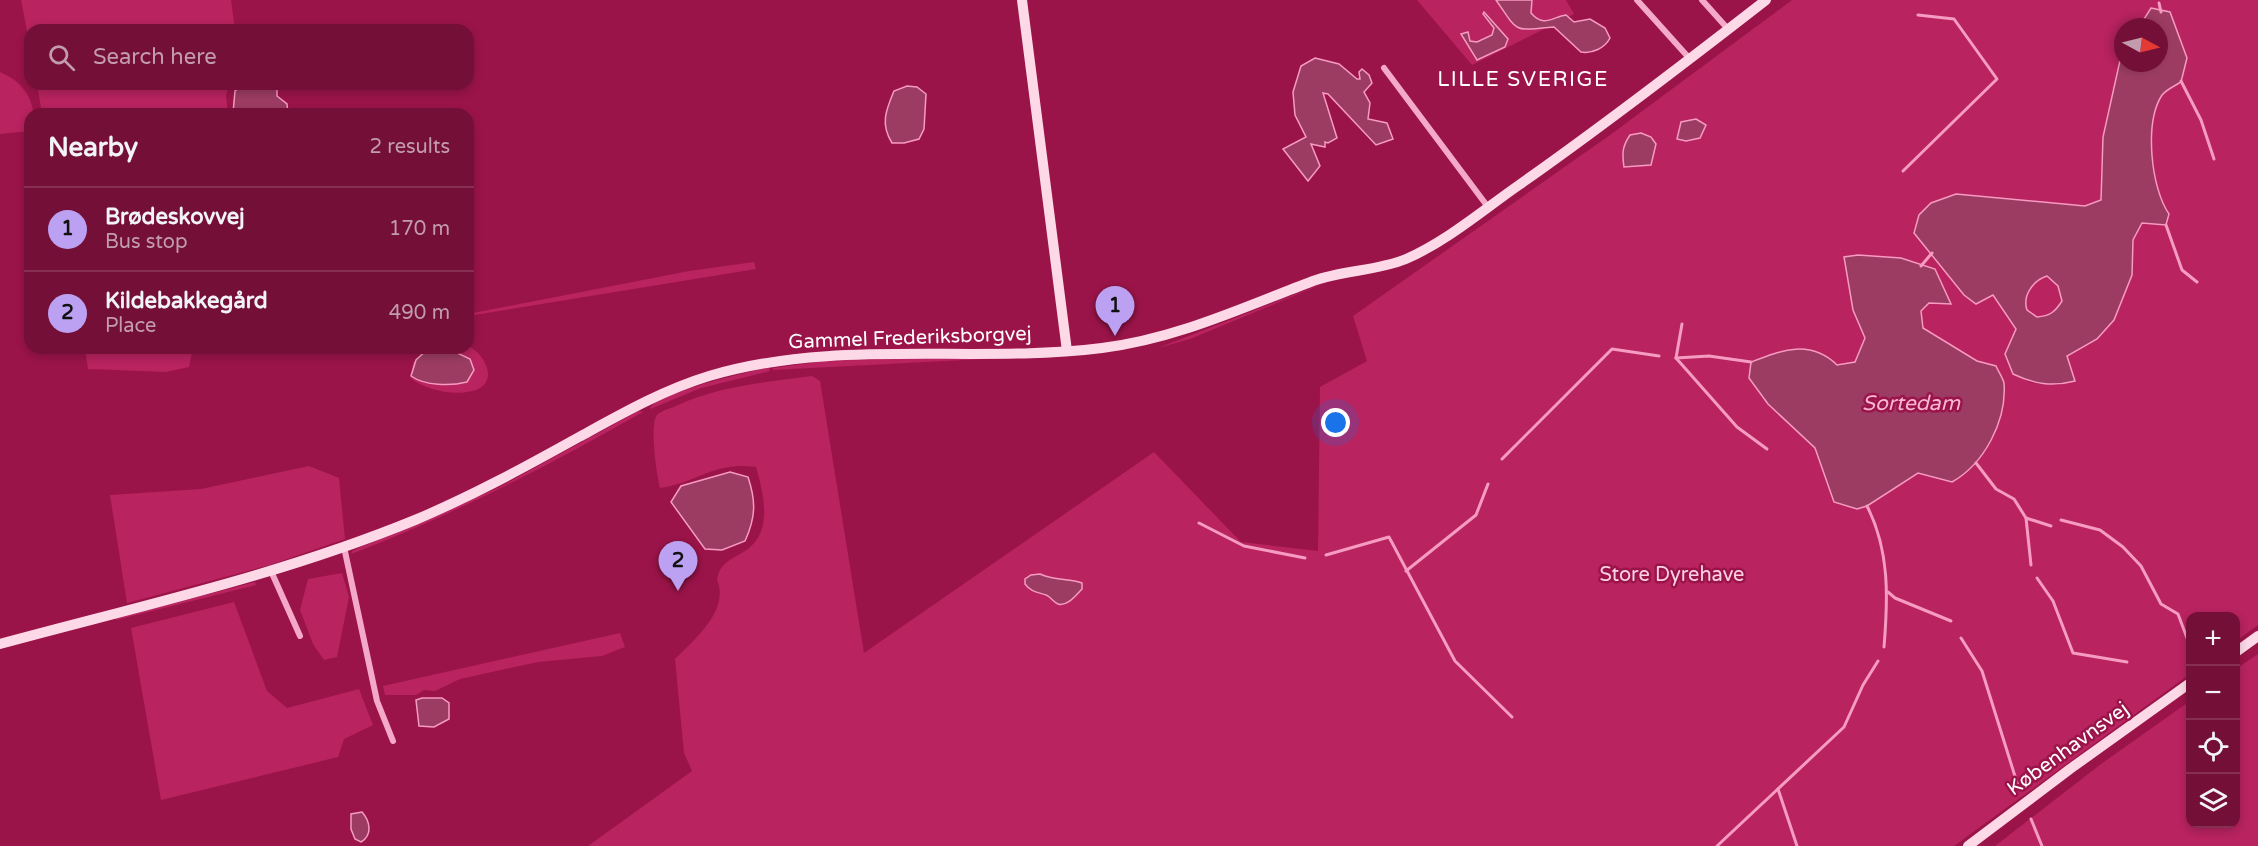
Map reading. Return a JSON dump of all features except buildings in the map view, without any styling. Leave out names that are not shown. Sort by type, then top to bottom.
[{"type":"street","points":[[1022,0],[1067,351]]},
{"type":"street","points":[[1637,0],[1690,59]]},
{"type":"street","points":[[1702,0],[1728,29]]},
{"type":"street","name":"Gammel Frederiksborgvej","points":[[0,644],[272,571],[344,547],[484,489],[645,401],[710,376],[763,363],[835,355],[1067,351],[1105,348],[1168,334],[1259,305],[1316,280],[1405,260],[1488,207],[1690,59],[1766,0]]},
{"type":"street","points":[[1384,68],[1488,207]]},
{"type":"street","points":[[344,547],[377,701],[393,741]]},
{"type":"street","points":[[272,571],[300,636]]},
{"type":"street","points":[[2240,649],[2258,636]]},
{"type":"street","name":"Københavnsvej","points":[[1968,846],[2186,686]]},
{"type":"green space","points":[[21,0],[231,0],[234,24],[26,24]]},
{"type":"green space","points":[[1417,0],[1566,0],[1574,14],[1472,65]]},
{"type":"green space","name":"Store Dyrehave","points":[[1792,0],[2258,0],[2258,625],[2240,638],[2240,612],[2186,612],[2186,677],[1954,846],[588,846],[692,771],[684,753],[675,659],[700,634],[714,613],[719,602],[720,591],[717,580],[721,568],[749,548],[761,531],[764,521],[763,499],[756,467],[728,467],[660,488],[654,440],[655,421],[659,413],[711,393],[744,386],[812,376],[820,381],[864,653],[1154,452],[1241,542],[1318,551],[1320,387],[1367,361],[1353,316],[1610,135]],"holes":[[[2151,8],[2155,18],[2168,18],[2168,50],[2181,82],[2162,95],[2155,109],[2152,125],[2153,159],[2165,225],[2143,223],[2133,240],[2132,275],[2097,339],[2067,356],[2059,385],[2032,383],[2013,374],[2005,354],[2016,329],[1992,294],[1964,295],[1961,289],[2086,206],[2101,200],[2103,137],[2118,72],[2114,72],[2114,18],[2145,18]],[[1845,257],[1951,304],[1929,303],[1921,311],[1923,328],[1977,361],[1996,366],[1952,482],[1919,473],[1867,506],[1834,502],[1815,448],[1837,365],[1855,362],[1865,338],[1853,310]],[[1040,574],[1069,582],[1082,589],[1071,600],[1055,603],[1025,584]]]},
{"type":"green space","points":[[0,72],[23,88],[32,108],[24,108],[24,132],[0,134]]},
{"type":"green space","points":[[38,90],[228,90],[227,108],[41,108]]},
{"type":"green space","points":[[754,262],[756,269],[474,315],[474,313],[689,271]]},
{"type":"green space","points":[[2047,275],[2058,286],[2062,301],[2052,313],[2036,317],[2027,310],[2026,299],[2030,289]]},
{"type":"green space","points":[[1337,278],[1190,339],[1158,348]]},
{"type":"green space","points":[[474,350],[486,365],[488,378],[480,388],[472,391],[454,393],[434,390],[411,378],[413,363],[421,354],[474,354]]},
{"type":"green space","points":[[86,354],[192,354],[189,367],[166,372],[88,369]]},
{"type":"green space","points":[[1025,357],[773,370],[773,368],[832,360]]},
{"type":"green space","points":[[769,367],[770,371],[701,388],[650,409],[668,396],[685,390]]},
{"type":"green space","points":[[638,411],[643,412],[500,489],[351,554],[352,551],[500,487]]},
{"type":"green space","points":[[309,466],[339,478],[345,539],[270,565],[127,603],[110,495],[201,489]]},
{"type":"green space","points":[[342,573],[349,597],[337,657],[324,660],[313,644],[300,610],[308,579]]},
{"type":"green space","points":[[255,582],[256,585],[116,620],[116,618]]},
{"type":"green space","points":[[234,602],[267,691],[287,708],[359,689],[373,725],[344,739],[338,757],[161,800],[131,628]]},
{"type":"green space","points":[[620,633],[625,647],[602,656],[538,662],[460,679],[435,691],[424,690],[416,695],[385,695],[383,686]]},
{"type":"green space","points":[[2258,654],[2258,846],[1995,846],[2101,764],[2186,704],[2186,828],[2240,828],[2240,666]]},
{"type":"water","points":[[1496,0],[1532,0],[1531,13],[1544,21],[1566,15],[1574,22],[1590,19],[1605,28],[1610,38],[1598,50],[1581,52],[1554,27],[1524,29],[1514,25]]},
{"type":"water","name":"Sortedam","points":[[2151,8],[2170,12],[2187,58],[2181,82],[2162,95],[2156,107],[2153,122],[2154,172],[2163,203],[2169,214],[2166,225],[2142,223],[2133,240],[2132,275],[2114,320],[2097,339],[2067,356],[2075,381],[2043,384],[2028,380],[2013,374],[2005,354],[2016,329],[1993,295],[1976,304],[1964,295],[1914,233],[1919,215],[1931,203],[1956,194],[2085,206],[2101,200],[2103,137],[2117,72],[2168,72],[2168,18],[2145,18]],"holes":[[[2047,276],[2058,286],[2062,301],[2052,313],[2045,316],[2037,317],[2027,310],[2026,299],[2030,289]]]},
{"type":"water","points":[[1484,12],[1508,39],[1505,47],[1477,60],[1461,34],[1468,32],[1470,41],[1477,42],[1492,35],[1494,28],[1483,14]]},
{"type":"water","points":[[1315,58],[1339,64],[1357,79],[1360,79],[1359,72],[1362,69],[1369,75],[1372,83],[1364,92],[1370,103],[1368,119],[1387,123],[1393,139],[1376,145],[1328,94],[1323,93],[1337,138],[1328,143],[1325,142],[1325,147],[1311,144],[1320,166],[1308,181],[1283,149],[1306,137],[1295,115],[1293,92],[1301,66]]},
{"type":"water","points":[[907,86],[917,87],[926,94],[924,129],[919,139],[892,143],[886,130],[885,117],[894,91]]},
{"type":"water","points":[[277,90],[277,96],[287,104],[287,108],[233,108],[235,91]]},
{"type":"water","points":[[1696,119],[1706,125],[1700,138],[1686,141],[1677,139],[1681,122]]},
{"type":"water","points":[[1641,133],[1651,137],[1656,144],[1651,165],[1624,167],[1625,143],[1630,135]]},
{"type":"water","name":"Sortedam","points":[[1858,255],[1901,258],[1935,269],[1951,304],[1929,303],[1921,311],[1923,328],[1977,361],[1996,366],[2003,379],[2004,397],[2002,412],[1991,440],[1983,453],[1964,474],[1952,482],[1918,473],[1867,506],[1857,509],[1834,502],[1815,448],[1768,404],[1749,378],[1751,362],[1795,349],[1817,352],[1837,365],[1855,362],[1865,338],[1853,310],[1844,257]]},
{"type":"water","points":[[422,354],[460,354],[470,359],[474,370],[467,382],[438,384],[423,382],[411,376],[416,360]]},
{"type":"water","points":[[730,472],[748,477],[754,509],[749,532],[745,541],[722,550],[705,549],[671,502],[681,486]]},
{"type":"water","points":[[1040,574],[1082,583],[1082,589],[1068,602],[1058,604],[1025,584],[1025,579],[1031,575]]},
{"type":"water","points":[[442,698],[449,703],[449,719],[434,727],[419,726],[416,700]]},
{"type":"water","points":[[362,812],[367,820],[369,832],[361,842],[355,839],[351,829],[351,814]]},
{"type":"waterway","points":[[2159,3],[2161,12]]},
{"type":"waterway","points":[[1903,171],[1997,79],[1954,19],[1918,15]]},
{"type":"waterway","points":[[2181,81],[2201,120],[2214,159]]},
{"type":"waterway","points":[[2166,225],[2182,270],[2197,282]]},
{"type":"waterway","points":[[1921,266],[1932,253]]},
{"type":"waterway","points":[[1676,358],[1682,324]]},
{"type":"waterway","points":[[1502,459],[1612,349],[1659,356]]},
{"type":"waterway","points":[[1676,358],[1709,356],[1751,362]]},
{"type":"waterway","points":[[1676,358],[1737,427],[1767,449]]},
{"type":"waterway","points":[[1976,463],[1996,489],[2014,499],[2026,518],[2031,565]]},
{"type":"waterway","points":[[1406,571],[1476,515],[1488,484]]},
{"type":"waterway","points":[[1867,506],[1884,558],[1886,575],[1884,647]]},
{"type":"waterway","points":[[2026,518],[2051,526]]},
{"type":"waterway","points":[[2061,520],[2100,530],[2123,547],[2141,566],[2161,604],[2178,614],[2186,635]]},
{"type":"waterway","points":[[1199,523],[1244,546],[1305,558]]},
{"type":"waterway","points":[[1326,555],[1389,537],[1455,661],[1512,717]]},
{"type":"waterway","points":[[2037,578],[2053,601],[2073,653],[2127,662]]},
{"type":"waterway","points":[[1888,592],[1895,598],[1951,621]]},
{"type":"waterway","points":[[1961,638],[1982,671],[2019,789]]},
{"type":"waterway","points":[[1717,846],[1844,727],[1863,685],[1878,661]]},
{"type":"waterway","points":[[1778,789],[1797,846]]},
{"type":"waterway","points":[[2031,819],[2042,846]]},
{"type":"place","name":"Brødeskovvej","points":[[1115,336]]},
{"type":"place","name":"Kildebakkegård","points":[[678,591]]},
{"type":"district","name":"LILLE SVERIGE","points":[[1523,79]]}]
